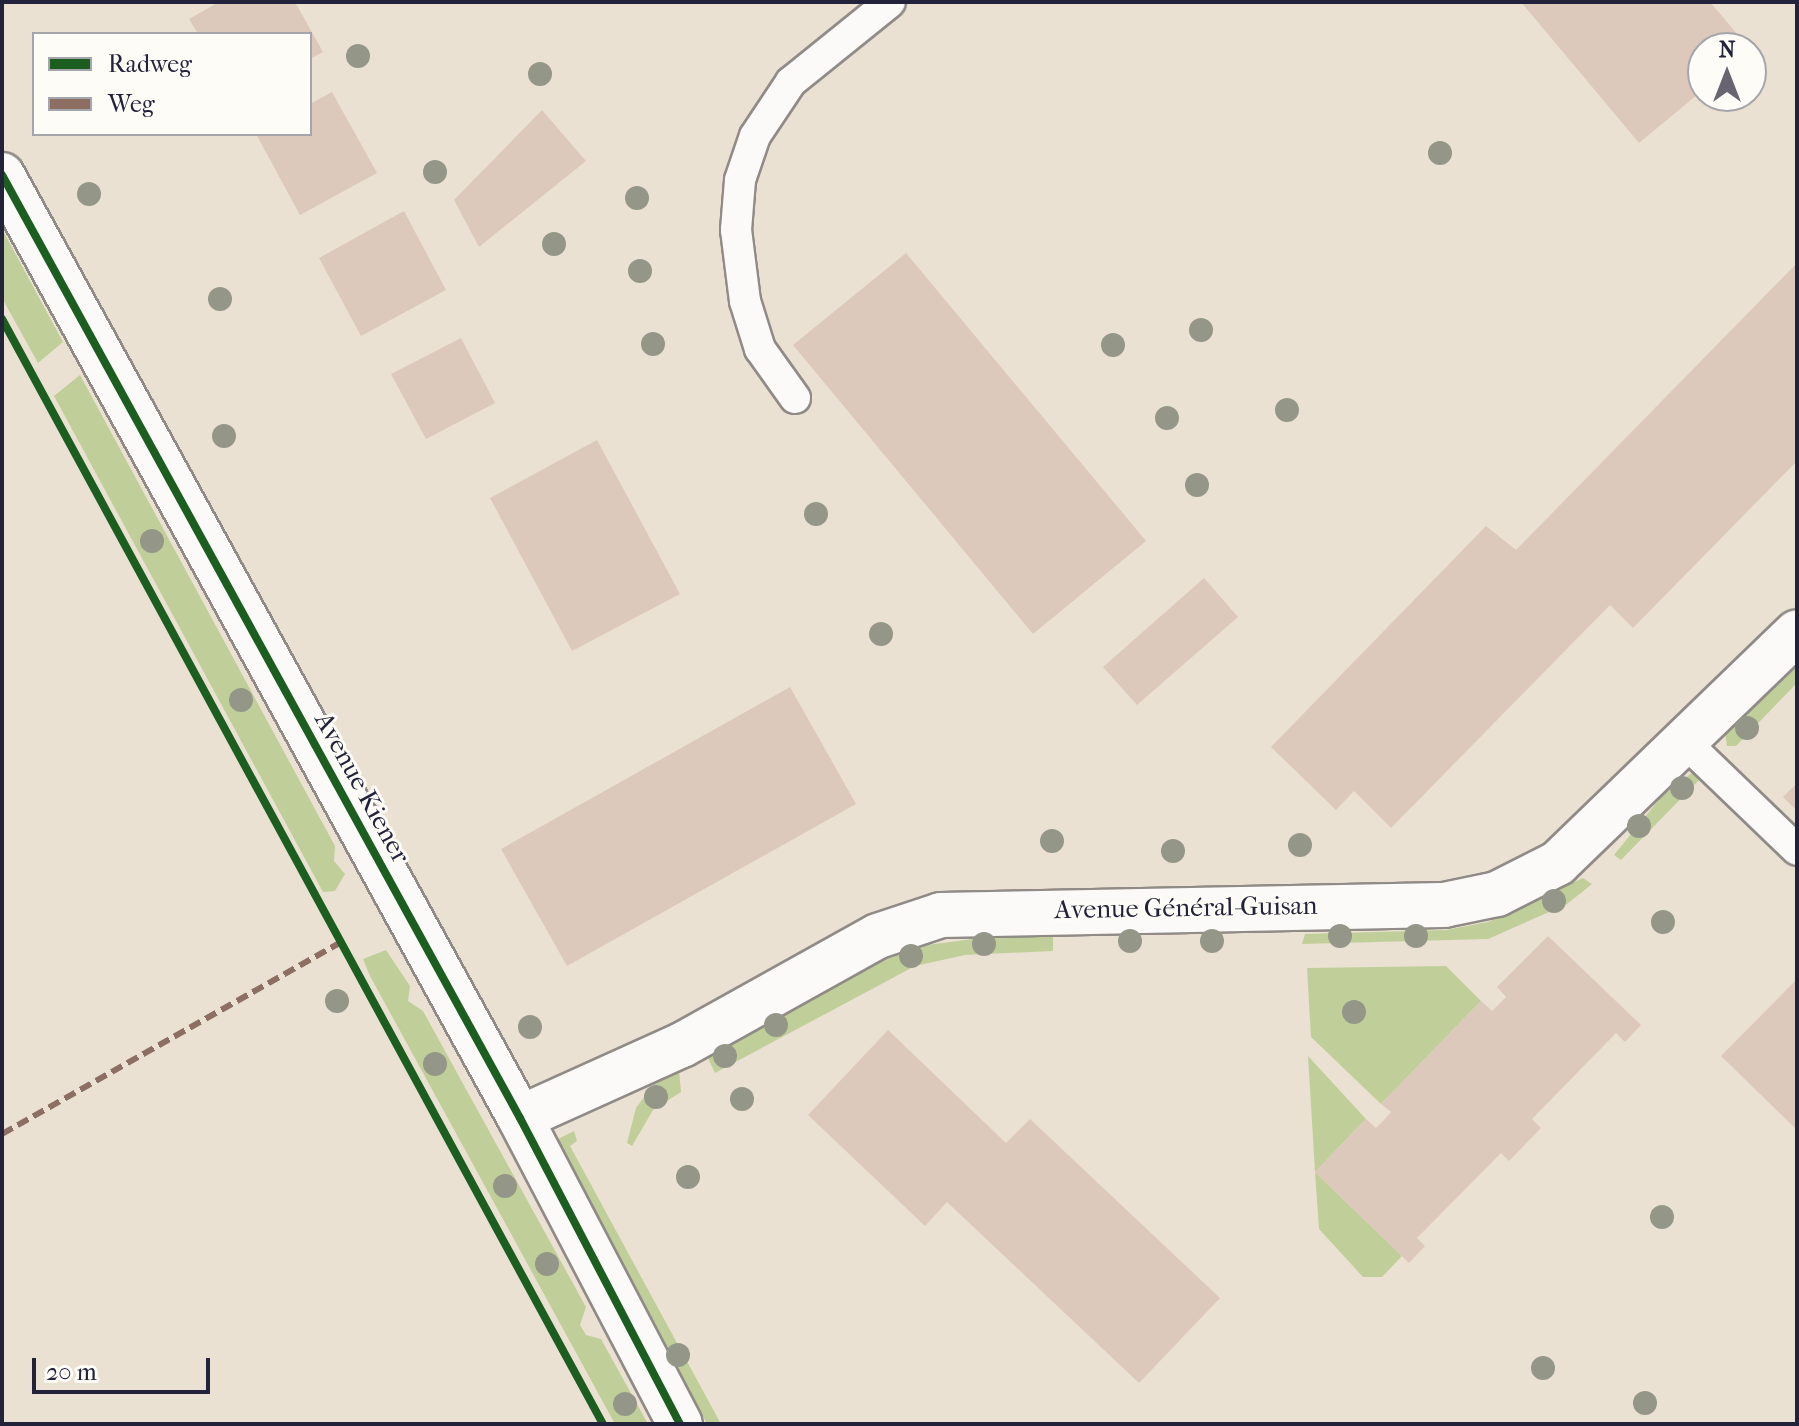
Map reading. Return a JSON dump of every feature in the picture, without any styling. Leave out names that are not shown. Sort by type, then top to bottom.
[{"type":"street","name":"Avenue Kiener","points":[[2,175],[520,1118],[680,1424]]},
{"type":"street","name":"Avenue Général-Guisan","points":[[520,1118],[682,1045],[878,936],[941,915],[1444,905],[1497,894],[1558,863],[1686,743],[1797,632]]},
{"type":"lane","points":[[795,398],[760,349],[745,301],[736,230],[740,180],[755,136],[791,82],[890,2]]},
{"type":"lane","points":[[1686,743],[1797,850]]},
{"type":"green space","points":[[2,229],[63,342],[38,363],[2,298]]},
{"type":"green space","points":[[80,375],[335,846],[334,861],[345,874],[335,891],[323,892],[54,396]]},
{"type":"green space","points":[[1797,660],[1797,683],[1736,746],[1727,746],[1725,733]]},
{"type":"green space","points":[[1693,772],[1703,776],[1621,860],[1614,855],[1662,796]]},
{"type":"green space","points":[[1583,878],[1592,884],[1567,904],[1488,939],[1302,944],[1305,934],[1446,930],[1488,922]]},
{"type":"green space","points":[[995,936],[1053,936],[1053,951],[965,955],[915,966],[715,1073],[707,1056],[871,966],[920,946]]},
{"type":"green space","points":[[386,950],[410,986],[408,1001],[423,1011],[586,1307],[580,1325],[586,1335],[601,1339],[648,1424],[615,1424],[370,976],[363,959]]},
{"type":"green space","points":[[1446,966],[1481,1001],[1381,1104],[1311,1037],[1307,968]]},
{"type":"green space","points":[[1308,1056],[1366,1119],[1315,1172]]},
{"type":"green space","points":[[679,1070],[681,1092],[653,1110],[632,1146],[627,1143],[636,1108],[653,1085]]},
{"type":"green space","points":[[574,1131],[577,1141],[570,1146],[721,1424],[707,1424],[556,1147],[556,1140]]},
{"type":"green space","points":[[1315,1172],[1402,1256],[1382,1277],[1363,1277],[1319,1229]]},
{"type":"building","points":[[219,2],[295,2],[312,32],[197,32],[189,19]]},
{"type":"building","points":[[1521,2],[1710,2],[1735,32],[1687,32],[1687,103],[1639,143]]},
{"type":"building","points":[[312,32],[323,52],[312,58]]},
{"type":"building","points":[[332,92],[377,173],[300,215],[257,136],[312,136],[312,103]]},
{"type":"building","points":[[542,110],[586,161],[479,247],[454,200]]},
{"type":"building","points":[[404,211],[446,290],[361,336],[319,258]]},
{"type":"building","points":[[906,253],[1146,541],[1033,634],[793,345]]},
{"type":"building","points":[[1797,263],[1797,461],[1633,628],[1610,605],[1391,828],[1354,791],[1336,810],[1271,747],[1486,526],[1516,550]]},
{"type":"building","points":[[461,338],[495,403],[426,439],[391,374]]},
{"type":"building","points":[[597,440],[680,594],[572,651],[490,498]]},
{"type":"building","points":[[1204,578],[1238,617],[1137,705],[1103,667]]},
{"type":"building","points":[[790,687],[856,804],[567,966],[501,849]]},
{"type":"building","points":[[1797,783],[1797,811],[1783,797]]},
{"type":"building","points":[[1548,936],[1641,1025],[1625,1042],[1616,1033],[1532,1119],[1541,1128],[1509,1161],[1501,1153],[1417,1238],[1425,1246],[1409,1263],[1315,1172],[1366,1119],[1376,1128],[1384,1120],[1391,1112],[1381,1104],[1481,1001],[1492,1011],[1506,997],[1497,987]]},
{"type":"building","points":[[1797,979],[1797,1130],[1721,1056]]},
{"type":"building","points":[[888,1030],[1006,1143],[1030,1119],[1220,1298],[1139,1383],[947,1202],[925,1226],[808,1115]]},
{"type":"marked path","points":[[2,1134],[342,942]]},
{"type":"cycle path","points":[[2,175],[520,1118],[680,1424]]},
{"type":"cycle path","points":[[2,319],[603,1424]]}]
